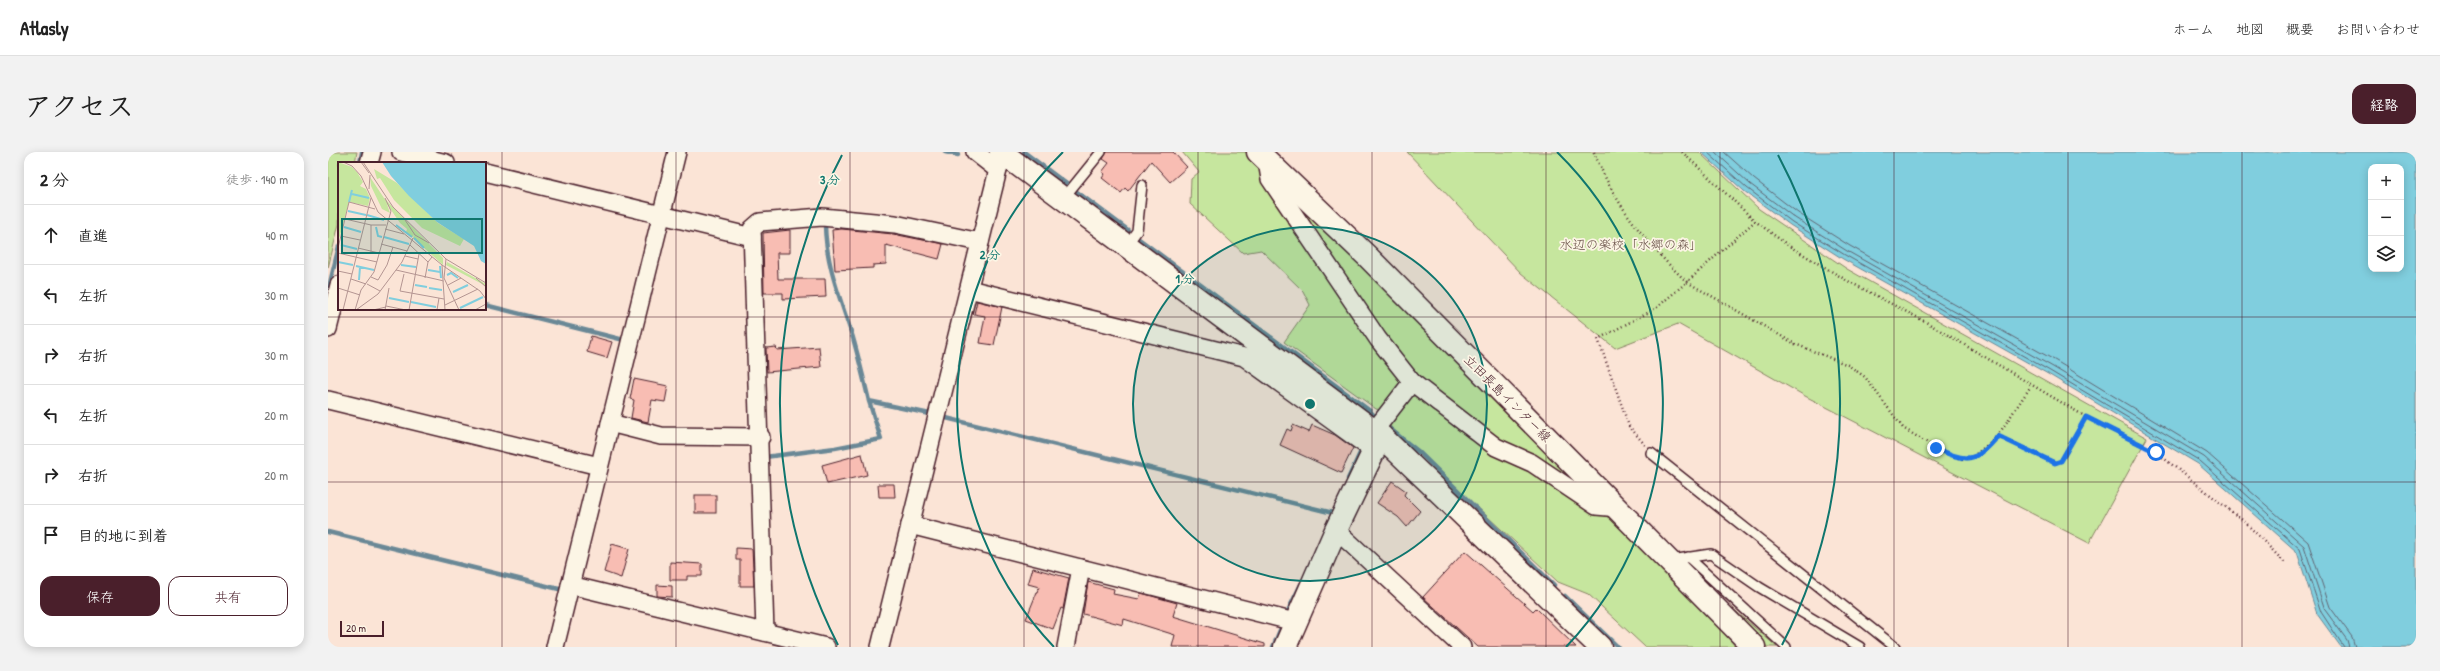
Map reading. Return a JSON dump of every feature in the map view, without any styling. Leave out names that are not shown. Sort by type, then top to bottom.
[{"type":"street","points":[[369,162],[372,152]]},
{"type":"street","points":[[402,152],[442,162]]},
{"type":"street","points":[[555,647],[677,152]]},
{"type":"street","points":[[975,152],[1002,157],[1063,200],[1376,439],[1600,647]]},
{"type":"street","points":[[880,647],[1002,157]]},
{"type":"street","points":[[1262,157],[1270,179],[1378,339],[1412,382],[1496,447],[1532,463],[1596,506],[1618,508]]},
{"type":"street","name":"立田長島インター線","points":[[1262,157],[1367,256],[1618,508],[1679,559],[1754,647]]},
{"type":"street","points":[[486,172],[752,237]]},
{"type":"street","points":[[765,632],[760,437],[752,229],[760,222],[822,217],[895,224],[980,242]]},
{"type":"street","points":[[328,329],[338,289]]},
{"type":"street","points":[[969,289],[1244,357],[1376,439]]},
{"type":"street","points":[[1285,647],[1376,439],[1412,382]]},
{"type":"street","points":[[328,400],[599,466]]},
{"type":"street","points":[[610,422],[660,436],[760,437]]},
{"type":"street","points":[[910,525],[1295,622]]},
{"type":"street","points":[[1336,530],[1462,647]]},
{"type":"street","points":[[1066,647],[1081,568]]},
{"type":"street","points":[[570,585],[826,647]]},
{"type":"lane","points":[[1063,200],[1101,152]]},
{"type":"lane","points":[[1125,246],[1137,231],[1142,185]]},
{"type":"lane","points":[[1651,453],[1895,647]]},
{"type":"lane","points":[[1679,559],[1711,554],[1759,587],[1860,647]]},
{"type":"lane","points":[[1679,559],[1786,647]]},
{"type":"path","points":[[1594,152],[1613,192],[1636,226],[1664,260],[1687,282],[1795,344],[1848,364],[1865,377],[1903,428],[1936,448],[1960,459],[1971,458],[1988,447],[1998,436],[2031,386]]},
{"type":"path","points":[[1682,152],[1755,221],[1802,253],[1926,322],[2031,386],[2086,417],[2156,452],[2246,523],[2286,564]]},
{"type":"path","points":[[1651,453],[1629,426],[1598,339],[1655,309],[1755,221]]},
{"type":"path","points":[[1998,436],[2055,463],[2061,461],[2086,417]]},
{"type":"green space","points":[[328,152],[357,152],[355,162],[338,162],[338,228],[328,268]]},
{"type":"green space","points":[[1182,152],[1247,152],[1260,166],[1403,382],[1381,410],[1376,409],[1284,342],[1310,305],[1303,291],[1261,250],[1243,253],[1190,204],[1191,179],[1199,172]]},
{"type":"green space","name":"水辺の楽校「水郷の森」","points":[[1407,152],[1699,152],[1759,209],[1847,269],[2147,438],[2089,543],[1805,396],[1678,324],[1615,348],[1521,273]]},
{"type":"green space","points":[[1276,181],[1591,497],[1500,445],[1414,377]]},
{"type":"green space","points":[[1419,392],[1588,507],[1615,521],[1701,605],[1736,647],[1645,647],[1588,594],[1558,582],[1387,422],[1410,394]]},
{"type":"green space","points":[[1707,586],[1777,647],[1767,647]]},
{"type":"water","points":[[1701,152],[2416,152],[2416,647],[2341,647],[2317,614],[2297,552],[2198,464],[2048,374],[1843,259],[1790,225],[1744,191]]},
{"type":"building","points":[[1107,152],[1173,152],[1187,167],[1170,182],[1151,161],[1128,191],[1125,188],[1121,193],[1102,178],[1105,174],[1102,172],[1109,163],[1103,159]]},
{"type":"building","points":[[842,229],[893,234],[943,244],[939,259],[886,245],[886,264],[873,265],[873,268],[835,270],[832,230]]},
{"type":"building","points":[[790,230],[790,253],[777,253],[778,279],[825,279],[826,297],[783,299],[783,293],[764,293],[763,233]]},
{"type":"building","points":[[977,301],[1002,307],[994,345],[980,343],[985,316],[974,314]]},
{"type":"building","points":[[591,336],[612,342],[607,358],[587,352]]},
{"type":"building","points":[[776,347],[777,350],[819,347],[821,367],[767,372],[766,348]]},
{"type":"building","points":[[634,379],[668,386],[665,402],[652,400],[648,422],[631,418],[634,400],[630,399]]},
{"type":"building","points":[[1293,425],[1309,432],[1312,425],[1335,435],[1353,448],[1341,473],[1280,445],[1287,429],[1291,431]]},
{"type":"building","points":[[862,454],[867,475],[827,484],[822,465]]},
{"type":"building","points":[[1392,481],[1406,491],[1404,495],[1420,511],[1407,527],[1398,517],[1377,503]]},
{"type":"building","points":[[878,484],[894,484],[895,497],[879,497]]},
{"type":"building","points":[[695,495],[716,495],[716,513],[695,513]]},
{"type":"building","points":[[612,544],[629,549],[621,578],[604,572]]},
{"type":"building","points":[[736,548],[752,549],[754,586],[740,586],[740,560],[736,560]]},
{"type":"building","points":[[1465,551],[1533,611],[1536,608],[1576,647],[1478,647],[1423,597]]},
{"type":"building","points":[[670,562],[702,564],[702,576],[687,576],[687,580],[670,580]]},
{"type":"building","points":[[1033,568],[1069,578],[1063,609],[1061,608],[1053,629],[1026,619],[1039,587],[1028,584]]},
{"type":"building","points":[[1088,582],[1114,589],[1113,594],[1139,599],[1141,593],[1177,603],[1173,616],[1265,644],[1265,647],[1172,647],[1175,635],[1124,619],[1123,625],[1083,614]]},
{"type":"building","points":[[657,585],[672,586],[672,597],[657,596]]},
{"type":"waterway","points":[[360,162],[362,152]]},
{"type":"waterway","points":[[945,152],[958,155]]},
{"type":"waterway","points":[[1024,152],[1068,185]]},
{"type":"waterway","points":[[1077,192],[1128,230]]},
{"type":"waterway","points":[[825,225],[831,269],[853,338],[869,401],[930,414]]},
{"type":"waterway","points":[[1139,239],[1370,411],[1374,416]]},
{"type":"waterway","points":[[328,291],[338,250]]},
{"type":"waterway","points":[[486,305],[624,340]]},
{"type":"waterway","points":[[765,457],[835,448],[881,439],[869,401]]},
{"type":"waterway","points":[[942,417],[1333,513]]},
{"type":"waterway","points":[[1390,429],[1419,452],[1554,585]]},
{"type":"waterway","points":[[1348,479],[1361,451]]},
{"type":"waterway","points":[[328,532],[563,590]]},
{"type":"waterway","points":[[1288,611],[1301,584]]},
{"type":"waterway","points":[[1565,596],[1618,647]]},
{"type":"waterway","points":[[1273,647],[1280,630]]},
{"type":"route","points":[[1936,448],[1960,459],[1971,458],[1988,447],[1998,436],[2050,462],[2055,463],[2061,461],[2077,436],[2086,417],[2156,452]]}]
